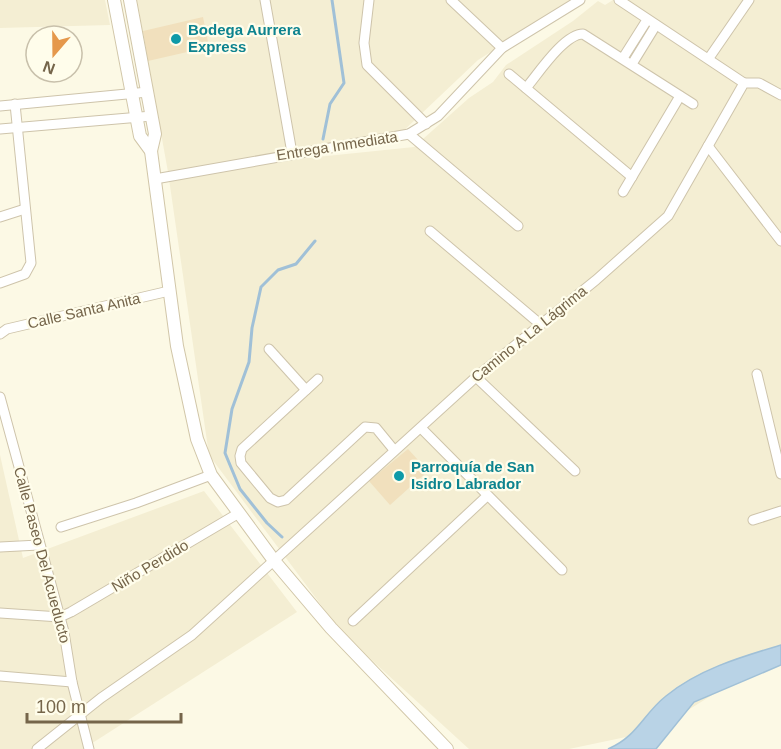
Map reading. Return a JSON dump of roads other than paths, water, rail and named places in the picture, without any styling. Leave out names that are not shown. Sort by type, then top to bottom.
[{"type":"street","points":[[114,0],[140,136],[152,151]]},
{"type":"street","points":[[130,0],[155,134],[152,151],[169,291],[192,422],[211,475],[275,562],[331,628],[447,749]]},
{"type":"street","points":[[265,0],[292,153]]},
{"type":"street","points":[[369,0],[364,44],[367,65],[426,124]]},
{"type":"street","points":[[450,0],[502,48]]},
{"type":"street","name":"Entrega Inmediata","points":[[155,179],[409,134],[426,124],[502,48],[580,0]]},
{"type":"street","points":[[620,0],[747,82],[768,87],[781,95]]},
{"type":"street","points":[[710,58],[749,0]]},
{"type":"street","points":[[627,61],[651,22]]},
{"type":"street","points":[[526,88],[566,41],[576,34],[589,36],[693,104]]},
{"type":"street","points":[[509,74],[632,177]]},
{"type":"street","name":"Camino A La Lágrima","points":[[37,749],[101,698],[192,635],[476,377],[596,279],[668,216],[747,82]]},
{"type":"street","points":[[0,105],[148,92]]},
{"type":"street","points":[[623,192],[680,96]]},
{"type":"street","points":[[0,283],[21,276],[28,271],[31,262],[15,104]]},
{"type":"street","points":[[0,129],[152,116]]},
{"type":"street","points":[[409,134],[518,226]]},
{"type":"street","points":[[708,146],[781,241]]},
{"type":"street","points":[[0,217],[25,209]]},
{"type":"street","points":[[430,231],[540,324]]},
{"type":"street","name":"Calle Santa Anita","points":[[0,334],[7,329],[169,291]]},
{"type":"street","points":[[269,349],[306,390]]},
{"type":"street","points":[[757,374],[781,474]]},
{"type":"street","points":[[476,377],[575,471]]},
{"type":"street","points":[[318,380],[242,449],[241,463],[270,498],[278,502],[286,500],[365,427],[376,428],[394,450]]},
{"type":"street","name":"Calle Paseo Del Acueducto","points":[[0,396],[60,617],[72,682],[89,749]]},
{"type":"street","points":[[421,428],[562,570]]},
{"type":"street","points":[[61,527],[136,503],[211,475]]},
{"type":"street","points":[[353,621],[487,496]]},
{"type":"street","points":[[753,520],[781,511]]},
{"type":"street","name":"Niño Perdido","points":[[60,617],[97,598],[239,513]]},
{"type":"street","points":[[0,547],[39,545]]},
{"type":"street","points":[[0,613],[60,617]]},
{"type":"street","points":[[0,676],[72,682]]},
{"type":"water","points":[[781,645],[781,665],[694,702],[656,749],[608,749],[626,738],[658,703],[692,678],[736,659]]},
{"type":"waterway","points":[[323,139],[330,104],[344,83],[332,0]]},
{"type":"waterway","points":[[282,537],[267,523],[240,489],[225,453],[232,409],[249,362],[252,328],[261,287],[278,270],[296,264],[315,241]]},
{"type":"place","name":"Bodega Aurrera Express","points":[[176,39]]},
{"type":"place","name":"Parroquía de San Isidro Labrador","points":[[399,476]]}]
